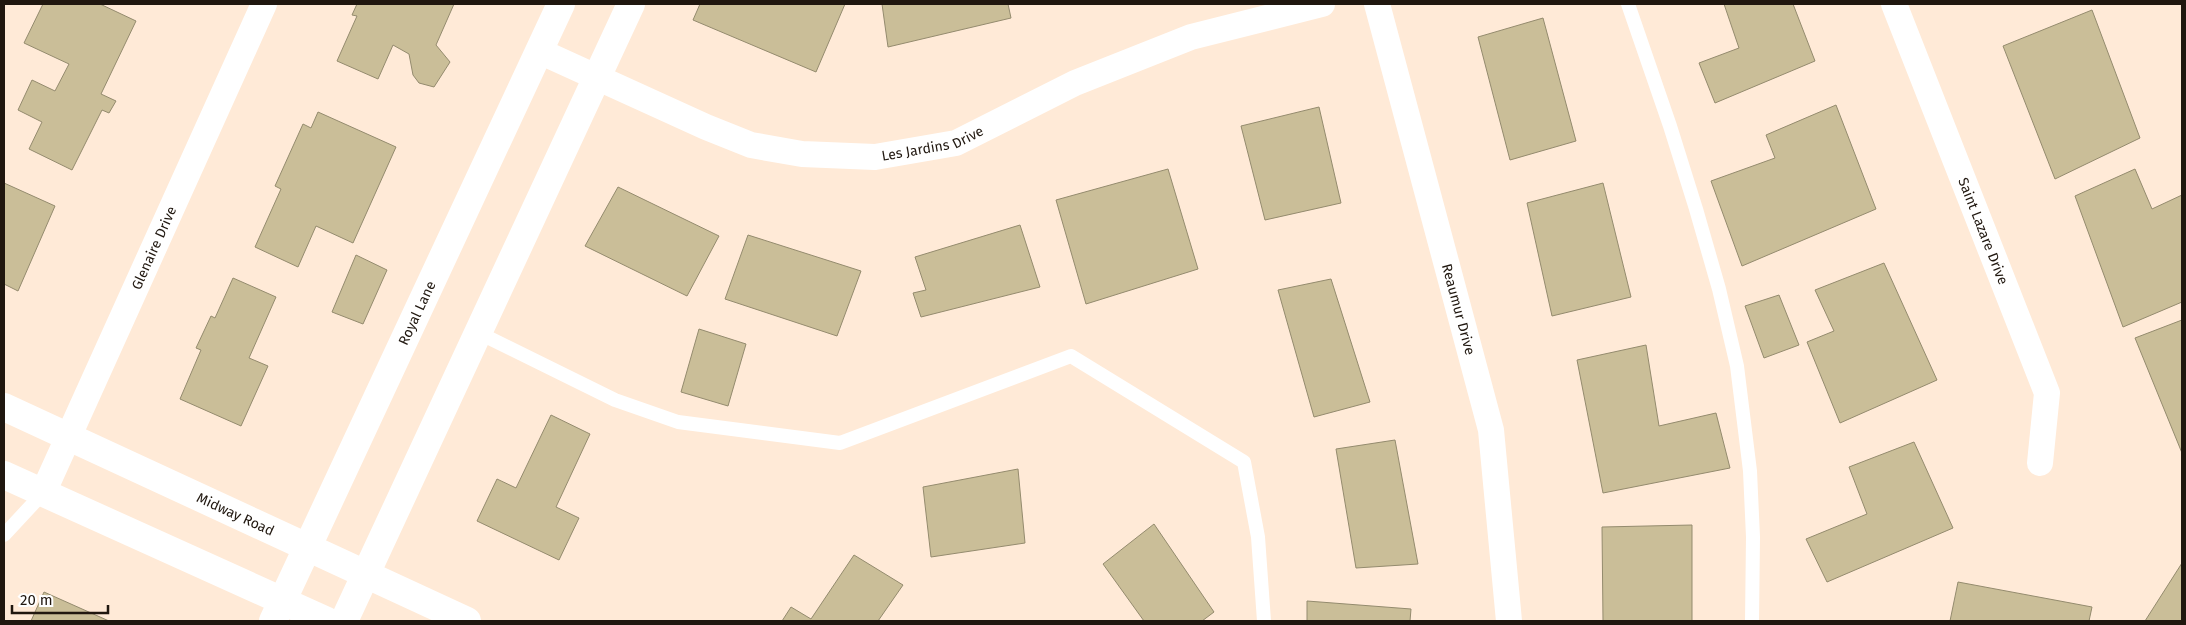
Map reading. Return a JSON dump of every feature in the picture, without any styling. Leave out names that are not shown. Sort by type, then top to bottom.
[{"type":"main road","name":"Royal Lane","points":[[278,611],[561,4]]},
{"type":"main road","points":[[344,621],[631,4]]},
{"type":"main road","name":"Midway Road","points":[[4,407],[306,548],[468,621]]},
{"type":"main road","points":[[4,475],[278,611],[327,621]]},
{"type":"street","name":"Glenaire Drive","points":[[43,493],[264,4]]},
{"type":"street","name":"Les Jardins Drive","points":[[539,51],[751,145],[802,154],[875,157],[956,143],[1075,82],[1191,38],[1322,4]]},
{"type":"street","name":"Reaumur Drive","points":[[1377,4],[1491,430],[1509,621]]},
{"type":"street","name":"Saint Lazare Drive","points":[[1894,4],[2047,393],[2040,463]]},
{"type":"lane","points":[[1628,4],[1693,200],[1719,289],[1737,366],[1750,471],[1753,538],[1752,621]]},
{"type":"lane","points":[[479,333],[615,400],[678,422],[840,443],[1071,356],[1244,462],[1258,537],[1264,621]]},
{"type":"lane","points":[[4,535],[43,493]]},
{"type":"building","points":[[43,4],[100,4],[136,21],[101,94],[116,101],[109,113],[102,110],[72,170],[29,149],[42,122],[18,110],[32,80],[55,91],[69,64],[24,43]]},
{"type":"building","points":[[357,4],[454,4],[436,45],[450,62],[434,87],[419,83],[413,75],[409,54],[393,45],[378,79],[337,61],[357,16],[352,15]]},
{"type":"building","points":[[700,4],[845,4],[816,72],[693,20]]},
{"type":"building","points":[[882,4],[1008,4],[1011,18],[888,47]]},
{"type":"building","points":[[1724,4],[1793,4],[1815,61],[1715,103],[1699,63],[1739,48]]},
{"type":"building","points":[[2092,10],[2140,138],[2055,179],[2003,46]]},
{"type":"building","points":[[1543,18],[1576,141],[1510,160],[1478,37]]},
{"type":"building","points":[[1836,105],[1876,209],[1742,266],[1711,181],[1775,158],[1766,135]]},
{"type":"building","points":[[1319,107],[1341,203],[1265,220],[1241,126]]},
{"type":"building","points":[[318,112],[396,147],[353,243],[316,226],[298,267],[255,247],[281,189],[275,186],[303,124],[311,128]]},
{"type":"building","points":[[1168,169],[1198,269],[1086,304],[1056,200]]},
{"type":"building","points":[[2135,169],[2152,209],[2182,195],[2182,302],[2123,327],[2075,196]]},
{"type":"building","points":[[4,183],[55,206],[18,291],[4,284]]},
{"type":"building","points":[[1603,183],[1631,297],[1552,316],[1527,203]]},
{"type":"building","points":[[618,187],[719,236],[687,296],[585,246]]},
{"type":"building","points":[[1020,225],[1040,287],[921,317],[913,293],[926,290],[915,257]]},
{"type":"building","points":[[748,235],[861,271],[837,336],[725,299]]},
{"type":"building","points":[[356,255],[387,270],[363,324],[332,312]]},
{"type":"building","points":[[1884,263],[1937,380],[1840,423],[1807,342],[1834,331],[1815,290]]},
{"type":"building","points":[[233,278],[276,297],[249,358],[268,366],[241,426],[180,399],[201,350],[196,348],[211,316],[215,318]]},
{"type":"building","points":[[1331,279],[1370,402],[1314,417],[1278,290]]},
{"type":"building","points":[[1779,295],[1799,345],[1764,358],[1745,306]]},
{"type":"building","points":[[2182,320],[2182,453],[2135,338]]},
{"type":"building","points":[[699,329],[746,344],[728,406],[681,392]]},
{"type":"building","points":[[1646,345],[1659,426],[1716,413],[1730,468],[1603,493],[1577,360]]},
{"type":"building","points":[[551,415],[590,434],[556,507],[579,518],[559,560],[477,521],[497,479],[516,488]]},
{"type":"building","points":[[1395,440],[1418,564],[1356,568],[1336,449]]},
{"type":"building","points":[[1914,442],[1953,528],[1827,582],[1806,539],[1867,514],[1849,467]]},
{"type":"building","points":[[1018,469],[1025,543],[931,557],[923,487]]},
{"type":"building","points":[[1154,524],[1214,612],[1202,621],[1144,621],[1103,564]]},
{"type":"building","points":[[1692,525],[1692,621],[1603,621],[1602,527]]},
{"type":"building","points":[[854,555],[903,585],[878,621],[782,621],[791,607],[811,619]]},
{"type":"building","points":[[2182,563],[2182,621],[2145,621]]},
{"type":"building","points":[[1958,582],[2092,607],[2089,621],[1950,621]]},
{"type":"building","points":[[44,592],[109,621],[31,621]]},
{"type":"building","points":[[1307,601],[1411,609],[1410,621],[1307,621]]}]
